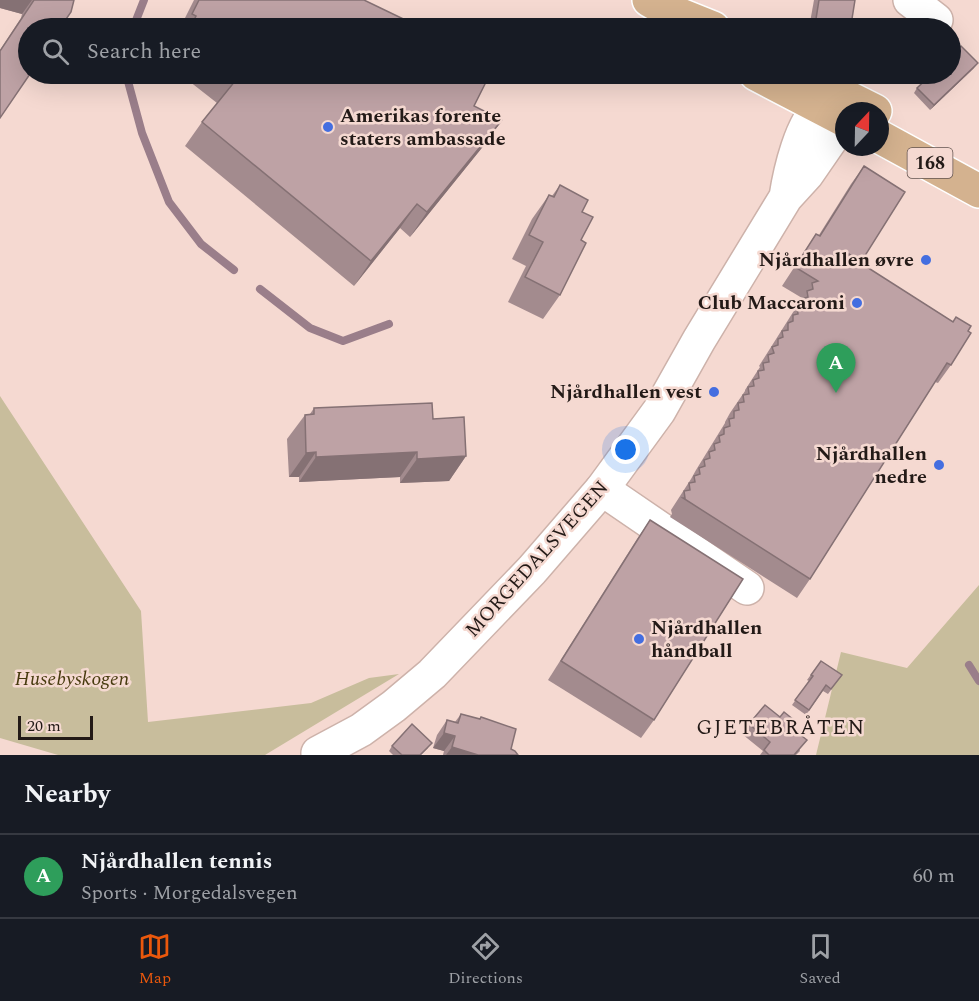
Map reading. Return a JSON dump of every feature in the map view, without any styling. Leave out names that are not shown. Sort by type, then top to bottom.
[{"type":"main road","points":[[656,4],[675,18]]},
{"type":"main road","points":[[656,4],[689,18]]},
{"type":"main road","points":[[778,84],[835,109]]},
{"type":"main road","points":[[811,84],[835,108]]},
{"type":"main road","name":"168","points":[[889,118],[979,166]]},
{"type":"main road","name":"168","points":[[889,142],[979,191]]},
{"type":"street","points":[[910,0],[933,18]]},
{"type":"street","name":"MORGEDALSVEGEN","points":[[317,754],[361,730],[432,674],[532,570],[602,489],[659,411],[699,340],[786,197],[791,168],[799,144],[835,112]]},
{"type":"street","points":[[602,489],[747,588]]},
{"type":"green space","name":"Husebyskogen","points":[[0,396],[141,611],[148,722],[311,703],[369,678],[399,674],[265,755],[58,755],[0,738]]},
{"type":"green space","points":[[979,585],[979,755],[816,755],[841,652],[907,668]]},
{"type":"building","points":[[34,0],[74,0],[67,18],[22,18]]},
{"type":"building","points":[[199,0],[364,0],[401,18],[195,18],[196,16],[192,14]]},
{"type":"building","points":[[819,0],[855,0],[852,18],[816,18]]},
{"type":"building","points":[[18,24],[18,84],[23,84],[0,118],[0,51]]},
{"type":"building","points":[[961,46],[978,63],[961,79]]},
{"type":"building","points":[[233,84],[485,84],[474,106],[502,120],[427,212],[417,204],[371,261],[202,122]]},
{"type":"building","points":[[921,84],[956,84],[934,105],[917,88]]},
{"type":"building","points":[[864,166],[905,192],[861,262],[848,255],[953,322],[956,317],[971,326],[968,331],[971,333],[951,365],[947,363],[810,579],[683,498],[685,498],[684,491],[690,490],[689,483],[695,482],[694,476],[700,474],[699,468],[705,466],[704,460],[710,458],[709,452],[715,450],[714,444],[720,442],[719,436],[724,434],[724,428],[730,426],[729,419],[734,418],[734,411],[739,410],[738,403],[744,402],[743,395],[749,394],[748,387],[754,386],[753,380],[759,378],[758,371],[764,370],[763,363],[769,362],[768,355],[774,353],[772,347],[778,345],[778,339],[783,337],[782,331],[788,330],[788,323],[793,321],[793,315],[798,314],[797,307],[803,305],[802,299],[808,297],[807,291],[813,289],[812,283],[818,281],[795,267],[816,234],[820,236]]},
{"type":"building","points":[[560,185],[588,200],[582,212],[593,217],[581,240],[586,243],[560,295],[525,277],[543,242],[529,235],[549,195],[554,197]]},
{"type":"building","points":[[432,403],[433,419],[464,417],[466,456],[417,459],[417,452],[316,457],[316,452],[306,453],[305,415],[314,414],[314,408]]},
{"type":"building","name":"Njårdhallen håndball","points":[[650,520],[743,579],[654,720],[561,661]]},
{"type":"building","points":[[821,661],[842,675],[831,689],[826,685],[809,710],[795,700]]},
{"type":"building","points":[[765,705],[780,717],[784,712],[794,720],[789,726],[807,740],[794,755],[769,755],[764,750],[770,742],[749,724]]},
{"type":"building","points":[[461,714],[480,719],[481,717],[516,729],[511,749],[518,755],[478,755],[452,747],[455,736],[444,733],[447,720],[458,723]]},
{"type":"building","points":[[412,724],[432,743],[420,755],[402,755],[392,746]]},
{"type":"waterway","points":[[137,18],[144,0]]},
{"type":"waterway","points":[[129,84],[142,133],[169,202],[201,244],[234,270]]},
{"type":"waterway","points":[[260,289],[310,328],[343,341],[389,324]]},
{"type":"waterway","points":[[969,665],[979,681]]},
{"type":"place","name":"Amerikas forente staters ambassade","points":[[328,127]]},
{"type":"place","name":"Njårdhallen øvre","points":[[926,260]]},
{"type":"place","name":"Club Maccaroni","points":[[857,303]]},
{"type":"place","name":"Njårdhallen vest","points":[[714,392]]},
{"type":"place","name":"Njårdhallen tennis","points":[[836,393]]},
{"type":"place","name":"Njårdhallen nedre","points":[[939,465]]},
{"type":"place","name":"Njårdhallen håndball","points":[[639,639]]},
{"type":"district","name":"GJETEBRÅTEN","points":[[781,728]]}]
